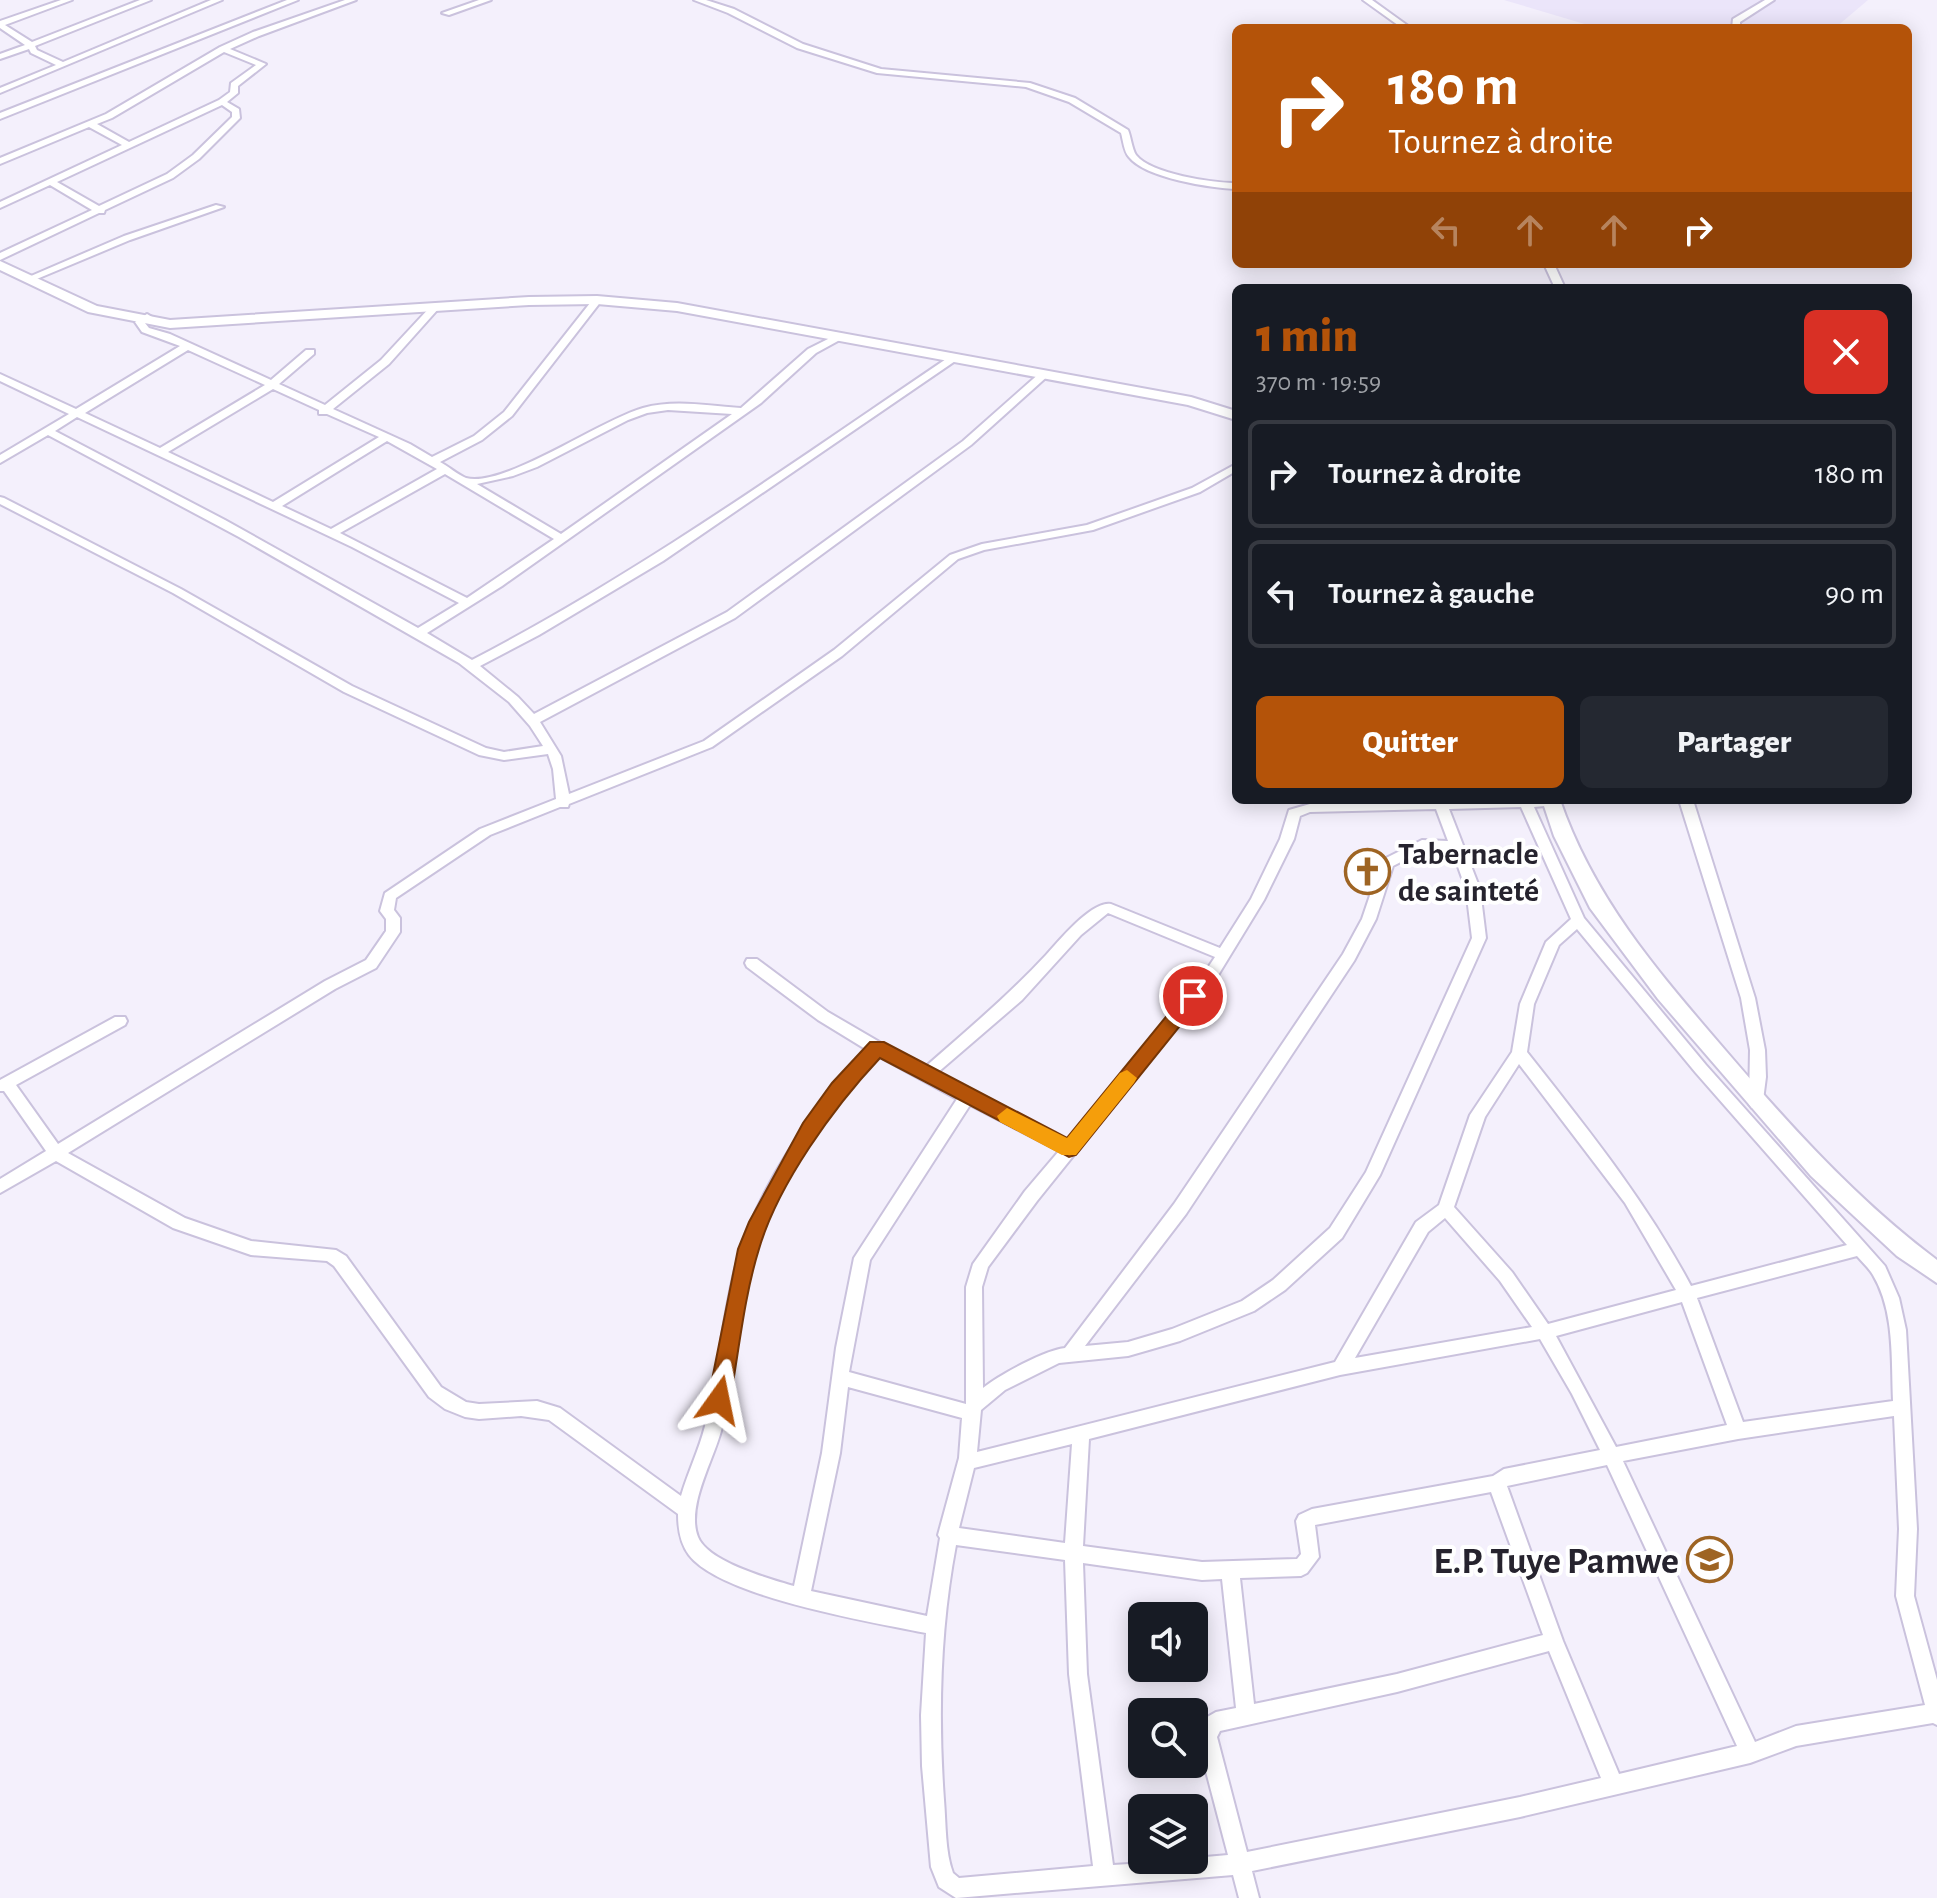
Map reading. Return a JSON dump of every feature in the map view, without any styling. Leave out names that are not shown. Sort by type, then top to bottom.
[{"type":"main road","points":[[0,265],[93,309],[123,317],[147,317],[170,324],[218,324],[436,306],[597,300],[710,311],[1191,401],[1232,415]]},
{"type":"main road","points":[[1552,804],[1573,864],[1592,898],[1757,1104],[1847,1200],[1937,1273]]},
{"type":"street","points":[[0,24],[68,0]]},
{"type":"street","points":[[0,57],[147,0]]},
{"type":"street","points":[[0,91],[218,0]]},
{"type":"street","points":[[0,116],[294,0]]},
{"type":"street","points":[[0,161],[90,124],[223,49],[352,0]]},
{"type":"street","points":[[446,13],[487,0]]},
{"type":"street","points":[[698,0],[731,11],[800,46],[880,71],[1008,81],[1072,100],[1125,132],[1132,156],[1156,171],[1219,186],[1232,186]]},
{"type":"street","points":[[1367,0],[1401,24]]},
{"type":"street","points":[[1736,24],[1736,21],[1770,0]]},
{"type":"street","points":[[0,24],[31,45],[34,51],[63,65]]},
{"type":"street","points":[[0,205],[222,102],[234,93],[234,85],[262,64],[223,49]]},
{"type":"street","points":[[0,257],[155,185],[196,157],[237,114],[222,102]]},
{"type":"street","points":[[90,124],[130,146]]},
{"type":"street","points":[[52,183],[101,211]]},
{"type":"street","points":[[29,279],[127,238],[219,207]]},
{"type":"street","points":[[431,462],[478,438],[501,421],[597,300]]},
{"type":"street","points":[[323,412],[385,362],[436,306]]},
{"type":"street","points":[[147,317],[140,322],[145,330],[323,412],[387,437],[467,481],[561,539]]},
{"type":"street","points":[[419,633],[469,604],[743,411],[812,351],[842,336]]},
{"type":"street","points":[[0,460],[186,347]]},
{"type":"street","points":[[161,452],[271,386],[310,352]]},
{"type":"street","points":[[471,666],[562,618],[705,529],[956,357]]},
{"type":"street","points":[[531,721],[731,615],[967,443],[1045,374]]},
{"type":"street","points":[[0,377],[331,534],[469,604]]},
{"type":"street","points":[[467,481],[487,479],[539,460],[651,409],[743,411]]},
{"type":"street","points":[[48,431],[87,456],[178,499],[419,633],[491,679],[531,721],[552,749],[563,804]]},
{"type":"street","points":[[272,507],[387,437]]},
{"type":"street","points":[[0,1187],[330,985],[367,968],[393,932],[395,925],[386,903],[403,885],[485,832],[563,804],[708,744],[838,653],[954,557],[982,547],[1053,537],[1089,528],[1196,490],[1232,469]]},
{"type":"street","points":[[331,534],[444,470]]},
{"type":"street","points":[[0,500],[70,533],[177,591],[348,689],[483,752],[504,756],[552,749]]},
{"type":"street","points":[[1414,804],[1310,808],[1294,813],[1287,839],[1263,888],[1224,955],[981,1264],[974,1287],[973,1409],[968,1462],[947,1535],[934,1626],[936,1829],[946,1880],[956,1888],[1239,1864],[1438,1825],[1750,1753],[1796,1736],[1937,1714],[1905,1596],[1908,1529],[1901,1360],[1891,1298],[1879,1271],[1701,1069],[1578,920],[1527,804]]},
{"type":"street","points":[[840,1377],[973,1409],[1030,1368],[1071,1352],[1128,1349],[1174,1336],[1235,1312],[1279,1285],[1336,1233],[1372,1175],[1479,938],[1473,889],[1440,804]]},
{"type":"street","points":[[1687,804],[1731,939],[1758,1039],[1761,1069],[1757,1104]]},
{"type":"street","points":[[1071,1352],[1180,1209],[1341,970],[1369,919],[1387,863],[1422,845],[1456,846]]},
{"type":"street","points":[[928,1073],[1017,996],[1076,931],[1106,907],[1224,955]]},
{"type":"street","points":[[1340,1368],[1422,1227],[1446,1209],[1478,1115],[1519,1053],[1527,1004],[1553,942],[1578,920]]},
{"type":"street","points":[[752,963],[877,1048],[1069,1149]]},
{"type":"street","points":[[120,1021],[3,1085],[57,1154],[150,1208],[208,1236],[251,1248],[330,1255],[348,1270],[435,1392],[450,1405],[471,1412],[529,1407],[554,1413],[687,1510]]},
{"type":"street","points":[[877,1048],[839,1089],[810,1129],[759,1222],[748,1249],[712,1429],[687,1510],[686,1531],[697,1552],[718,1567],[801,1597],[934,1626]]},
{"type":"street","points":[[1519,1053],[1638,1210],[1686,1293],[1738,1431]]},
{"type":"street","points":[[1701,1069],[1723,1062]]},
{"type":"street","points":[[801,1597],[831,1453],[840,1377],[862,1258],[968,1095]]},
{"type":"street","points":[[1446,1209],[1473,1235],[1547,1331],[1615,1456],[1688,1624],[1750,1753]]},
{"type":"street","points":[[968,1462],[1340,1368],[1547,1331],[1860,1248]]},
{"type":"street","points":[[947,1535],[1202,1571],[1301,1567],[1308,1563],[1305,1521],[1312,1517],[1497,1483],[1504,1477],[1738,1431],[1901,1407]]},
{"type":"street","points":[[1081,1432],[1074,1551],[1078,1674],[1104,1874]]},
{"type":"street","points":[[1497,1483],[1554,1641],[1613,1783]]},
{"type":"street","points":[[1230,1570],[1246,1717]]},
{"type":"street","points":[[1249,1898],[1207,1737],[1209,1727],[1216,1722],[1554,1641]]},
{"type":"shaded area","points":[[1504,0],[1868,0],[1840,24],[1585,24]]},
{"type":"slow traffic","points":[[1007,1116],[1069,1149],[1127,1078]]},
{"type":"place","name":"Tabernacle de sainteté","points":[[1367,871]]},
{"type":"place","name":"E.P. Tuye Pamwe","points":[[1710,1560]]},
{"type":"route","points":[[719,1400],[748,1249],[759,1222],[790,1159],[810,1129],[839,1089],[877,1048],[1069,1149],[1193,996]]}]
